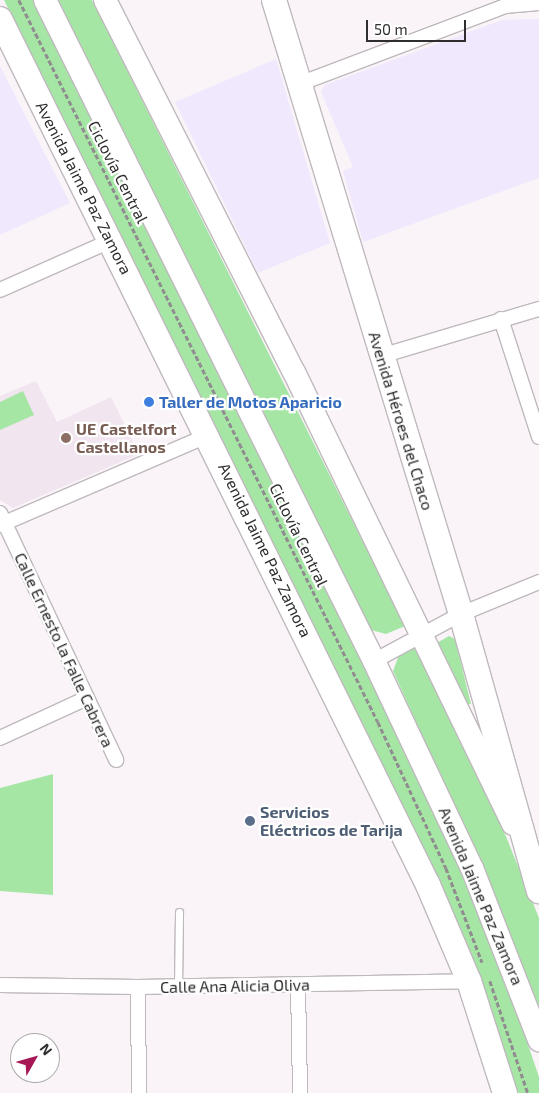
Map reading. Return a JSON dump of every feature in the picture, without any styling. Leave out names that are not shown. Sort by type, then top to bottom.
[{"type":"highway","name":"Avenida Héroes del Chaco","points":[[274,0],[461,614],[522,843]]},
{"type":"highway","name":"Avenida Jaime Paz Zamora","points":[[0,19],[209,435],[428,885],[481,977],[505,1093]]},
{"type":"highway","points":[[522,843],[539,891]]},
{"type":"main road","name":"Avenida Jaime Paz Zamora","points":[[45,0],[374,661],[472,868],[539,1040]]},
{"type":"main road","points":[[105,0],[423,634],[522,843]]},
{"type":"street","points":[[299,84],[505,6],[539,4]]},
{"type":"street","points":[[0,290],[110,241]]},
{"type":"street","points":[[381,356],[539,309]]},
{"type":"street","points":[[501,319],[539,437]]},
{"type":"street","points":[[2,520],[209,435]]},
{"type":"street","name":"Calle Ernesto la Falle Cabrera","points":[[2,520],[116,760]]},
{"type":"street","points":[[374,661],[461,614],[539,582]]},
{"type":"street","points":[[0,738],[87,698]]},
{"type":"street","name":"Calle Ana Alicia Oliva","points":[[0,985],[138,988],[298,986],[481,977]]},
{"type":"street","points":[[298,986],[300,1093]]},
{"type":"street","points":[[138,988],[139,1093]]},
{"type":"lane","points":[[178,987],[179,912]]},
{"type":"path","name":"Ciclovía Central","points":[[18,0],[378,722],[446,868],[481,977],[528,1093]]},
{"type":"shaded area","points":[[539,19],[539,178],[363,242],[343,171],[353,167],[321,92],[325,85],[502,20]]},
{"type":"shaded area","points":[[276,59],[330,243],[258,273],[175,102]]},
{"type":"shaded area","points":[[0,66],[70,203],[0,235]]},
{"type":"shaded area","name":"UE Castelfort Castellanos","points":[[36,381],[57,422],[111,397],[139,454],[13,508],[0,500],[0,396]]},
{"type":"green space","points":[[4,0],[36,0],[239,408],[445,832],[506,980],[539,1077],[539,1093],[515,1093],[441,886]]},
{"type":"green space","points":[[55,0],[92,0],[405,626],[386,634],[371,630]]},
{"type":"green space","points":[[23,391],[34,415],[0,430],[0,402]]},
{"type":"green space","points":[[449,636],[455,639],[471,704],[463,705],[435,644]]},
{"type":"green space","points":[[415,648],[505,834],[539,918],[539,1007],[487,878],[393,671],[399,655]]},
{"type":"green space","points":[[53,774],[53,895],[0,891],[0,788]]},
{"type":"place","name":"Taller de Motos Aparicio","points":[[149,402]]},
{"type":"place","name":"UE Castelfort Castellanos","points":[[66,438]]},
{"type":"place","name":"Servicios Eléctricos de Tarija","points":[[250,821]]}]
